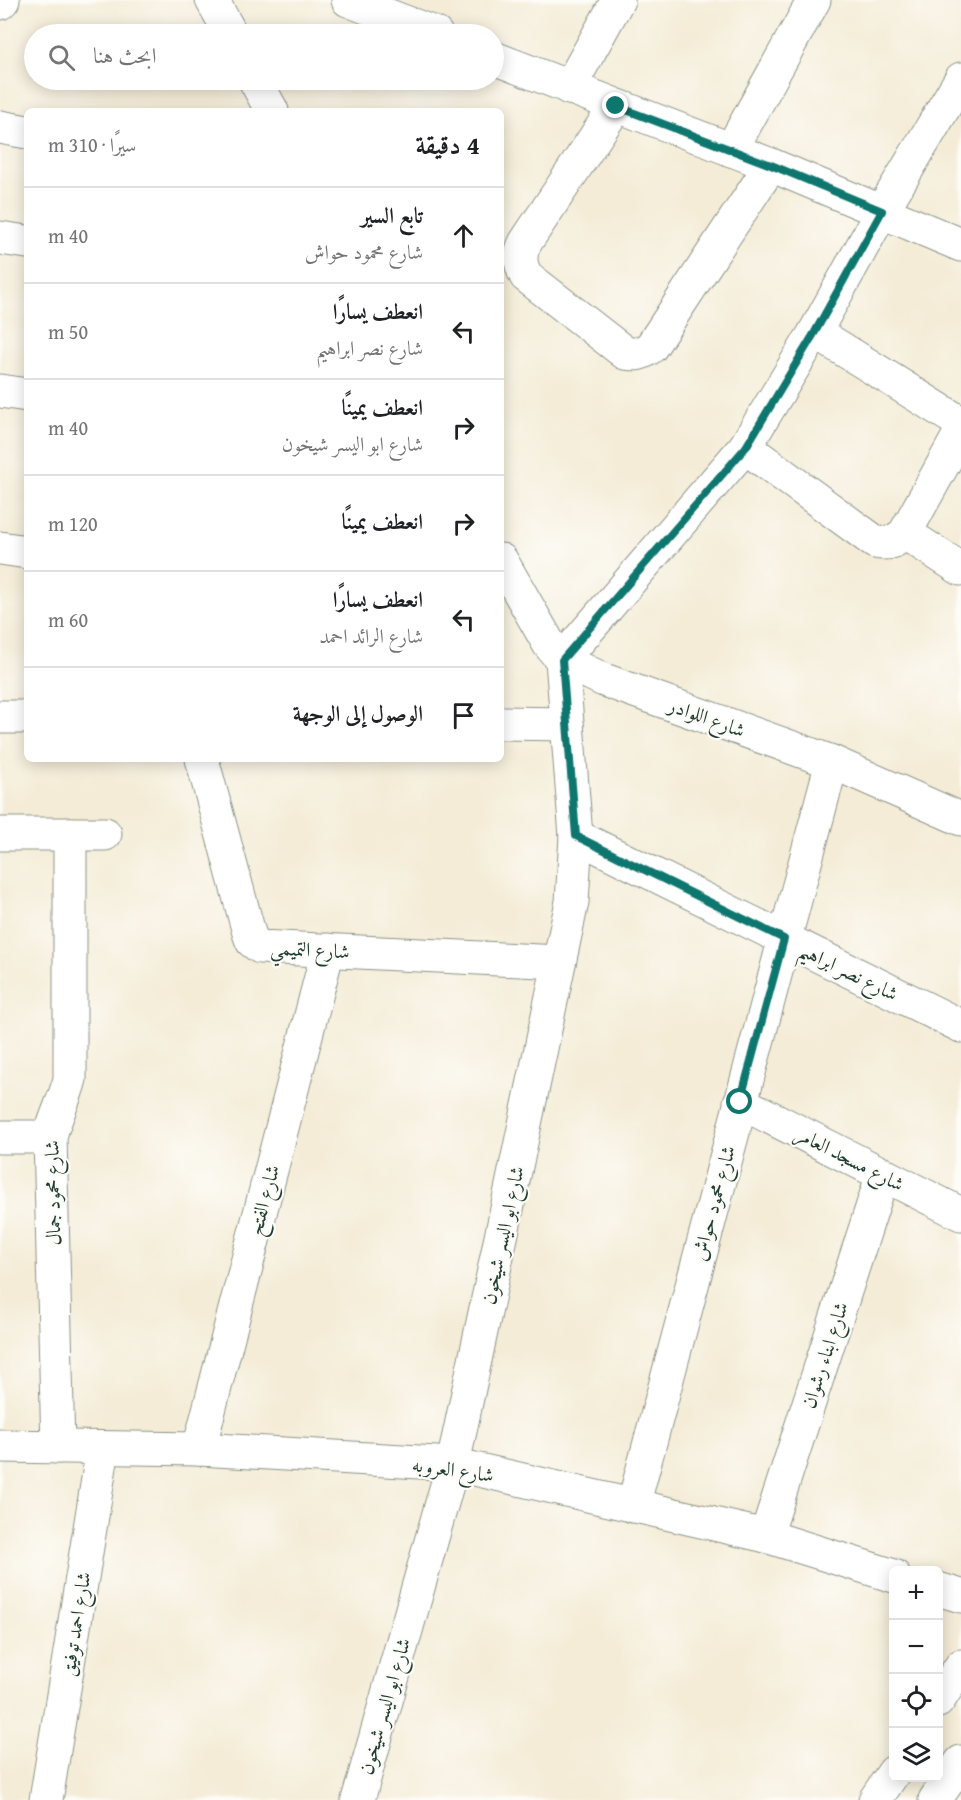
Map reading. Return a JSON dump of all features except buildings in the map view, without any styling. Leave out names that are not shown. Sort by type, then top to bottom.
[{"type":"street","points":[[212,0],[225,24]]},
{"type":"street","points":[[348,0],[410,24]]},
{"type":"street","points":[[569,88],[618,0]]},
{"type":"street","points":[[731,150],[814,0]]},
{"type":"street","points":[[504,62],[771,165],[961,245]]},
{"type":"street","points":[[562,660],[746,447],[961,79]]},
{"type":"street","points":[[260,90],[270,108]]},
{"type":"street","points":[[616,106],[525,243],[520,260],[526,276],[625,353],[634,355],[643,353],[651,347],[771,165]]},
{"type":"street","points":[[0,127],[24,131]]},
{"type":"street","points":[[0,238],[24,242]]},
{"type":"street","points":[[815,332],[961,423]]},
{"type":"street","points":[[0,391],[24,395]]},
{"type":"street","points":[[746,447],[875,542],[886,544],[896,541],[905,533],[961,432]]},
{"type":"street","points":[[905,533],[961,569]]},
{"type":"street","points":[[0,548],[24,552]]},
{"type":"street","name":"شارع اللوادر","points":[[504,569],[549,644],[562,660],[604,680],[832,762],[961,819]]},
{"type":"street","name":"شارع ابو اليسر شيخون","points":[[358,1800],[453,1464],[572,902],[576,836],[562,660]]},
{"type":"street","points":[[0,717],[24,717]]},
{"type":"street","points":[[504,723],[567,724]]},
{"type":"street","name":"شارع التميمي","points":[[203,762],[252,941],[260,947],[559,962]]},
{"type":"street","name":"شارع محمود حواش","points":[[633,1506],[832,762]]},
{"type":"street","points":[[0,834],[105,834]]},
{"type":"street","name":"شارع محمود جمال","points":[[58,1447],[50,1137],[70,1079],[70,834]]},
{"type":"street","name":"شارع نصر ابراهيم","points":[[576,836],[961,1026]]},
{"type":"street","name":"شارع الفتح","points":[[199,1449],[328,950]]},
{"type":"street","name":"شارع مسجد العامر","points":[[740,1102],[961,1214]]},
{"type":"street","points":[[0,1137],[50,1137]]},
{"type":"street","name":"شارع ابناء رشوان","points":[[766,1536],[883,1174]]},
{"type":"street","name":"شارع العروبه","points":[[0,1446],[199,1449],[453,1464],[766,1536],[889,1574]]},
{"type":"street","name":"شارع احمد توفيق","points":[[46,1800],[103,1448]]},
{"type":"street","points":[[943,1590],[961,1596]]},
{"type":"street","points":[[943,1695],[961,1666]]},
{"type":"street","points":[[935,1800],[961,1762]]},
{"type":"street","points":[[875,1800],[889,1779]]},
{"type":"route","points":[[616,106],[771,165],[882,211],[815,332],[746,447],[562,660],[576,836],[784,939],[740,1102]]}]
